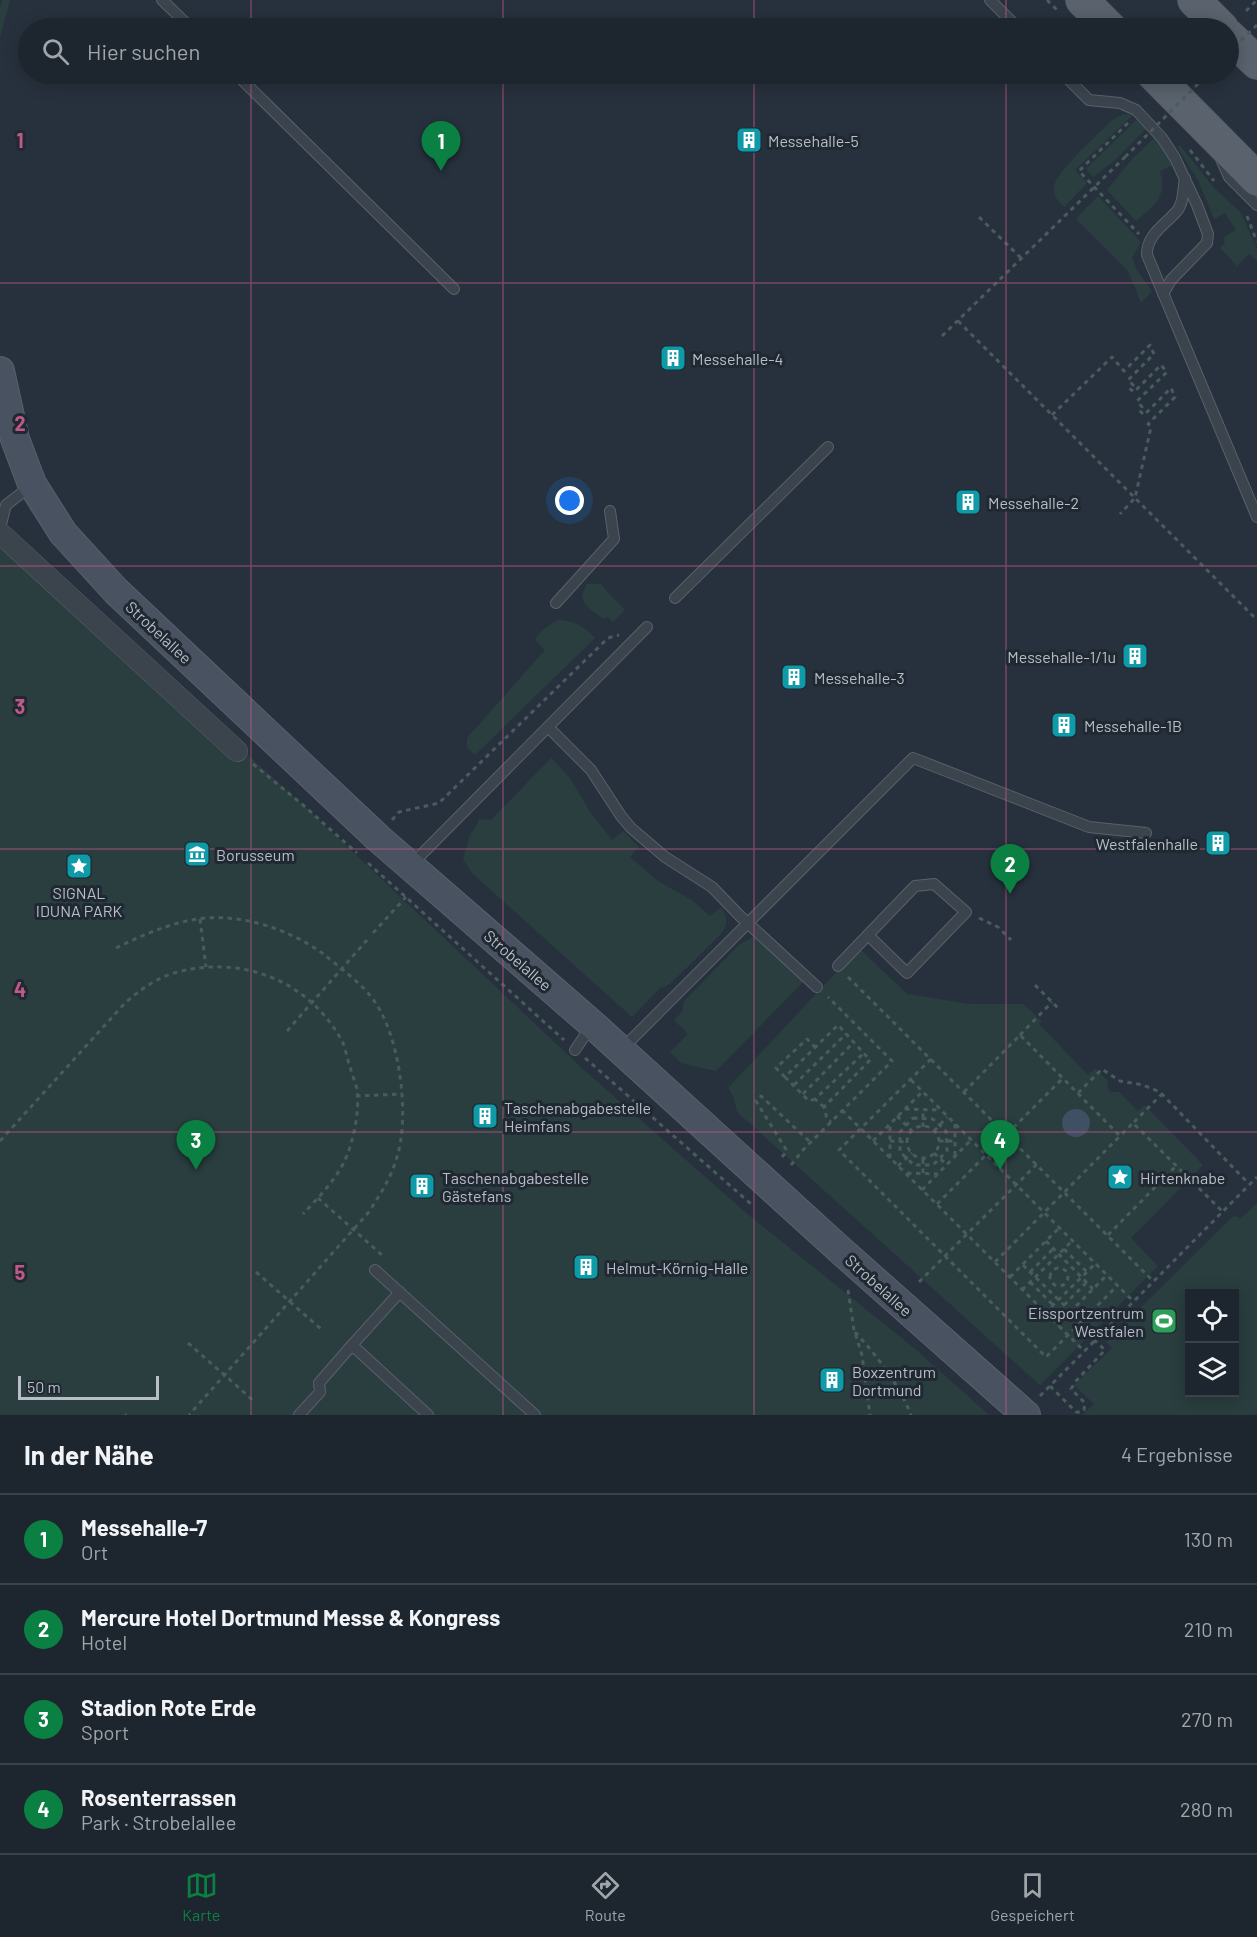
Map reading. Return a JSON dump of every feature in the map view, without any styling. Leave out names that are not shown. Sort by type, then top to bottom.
[{"type":"main road","points":[[1082,0],[1100,18]]},
{"type":"main road","points":[[1194,0],[1221,18]]},
{"type":"main road","points":[[1239,36],[1257,63]]},
{"type":"main road","points":[[1163,84],[1257,179]]},
{"type":"street","name":"Strobelallee","points":[[0,371],[15,440],[32,484],[63,533],[116,591],[378,838],[592,1024],[839,1249],[1033,1405]]},
{"type":"street","points":[[0,533],[237,751]]},
{"type":"lane","points":[[162,0],[181,18]]},
{"type":"lane","points":[[990,0],[1008,18]]},
{"type":"lane","points":[[246,84],[454,289]]},
{"type":"lane","points":[[1073,84],[1089,100],[1120,103],[1139,112],[1168,147],[1185,178],[1208,234],[1208,243],[1171,280],[1163,294]]},
{"type":"lane","points":[[1209,132],[1229,177],[1257,205]]},
{"type":"lane","points":[[1185,178],[1180,206],[1154,236],[1149,244],[1147,255],[1257,517]]},
{"type":"lane","points":[[675,598],[828,447]]},
{"type":"lane","points":[[0,528],[6,506],[32,484]]},
{"type":"lane","points":[[556,603],[614,539],[610,511]]},
{"type":"lane","points":[[410,866],[646,627]]},
{"type":"lane","points":[[548,727],[591,770],[631,828],[658,852],[712,887],[817,987]]},
{"type":"lane","points":[[621,1050],[913,758],[1089,827],[1146,833]]},
{"type":"lane","points":[[838,966],[915,886],[934,884],[966,912],[907,974],[868,935]]},
{"type":"lane","points":[[575,1050],[592,1024]]},
{"type":"lane","points":[[375,1270],[535,1415]]},
{"type":"lane","points":[[299,1415],[320,1392],[319,1383],[400,1292]]},
{"type":"lane","points":[[352,1345],[428,1415]]},
{"type":"path","points":[[1239,18],[1257,0]]},
{"type":"path","points":[[1239,42],[1257,25]]},
{"type":"path","points":[[942,336],[1198,84]]},
{"type":"path","points":[[1139,112],[1080,171],[1149,244]]},
{"type":"path","points":[[980,217],[1021,258]]},
{"type":"path","points":[[958,321],[1257,620]]},
{"type":"path","points":[[1052,415],[1112,357],[1124,371],[1150,345],[1154,354],[1128,380],[1133,385],[1129,388],[1134,392],[1161,365],[1167,372],[1137,401],[1142,407],[1139,410],[1144,415],[1171,388],[1175,397],[1148,424],[1151,427],[1136,498],[1120,514]]},
{"type":"path","points":[[378,838],[399,812],[440,803],[608,638],[619,635]]},
{"type":"path","points":[[237,751],[303,805],[575,1050],[751,1204]]},
{"type":"path","points":[[373,933],[406,897]]},
{"type":"path","points":[[966,912],[998,927],[1011,940]]},
{"type":"path","points":[[116,948],[175,923],[200,919],[237,920],[271,927],[306,941],[341,968],[375,1002],[392,1037],[402,1094],[403,1123],[398,1155],[387,1184],[368,1213],[189,1415]]},
{"type":"path","points":[[200,919],[206,967]]},
{"type":"path","points":[[287,1031],[367,940]]},
{"type":"path","points":[[838,966],[1153,1281]]},
{"type":"path","points":[[0,1141],[125,1003],[147,986],[170,975],[206,967],[239,967],[271,976],[312,1002],[320,1010],[342,1043],[357,1090],[354,1132],[343,1164],[303,1214]]},
{"type":"path","points":[[1035,985],[1058,1008]]},
{"type":"path","points":[[791,1165],[810,1142],[892,1061],[817,987]]},
{"type":"path","points":[[964,1092],[1052,1002]]},
{"type":"path","points":[[785,1077],[838,1025],[870,1060],[824,1107]]},
{"type":"path","points":[[794,1085],[846,1034]]},
{"type":"path","points":[[1020,1035],[1120,1136]]},
{"type":"path","points":[[815,1047],[807,1039],[776,1068],[809,1101],[815,1099],[864,1053]]},
{"type":"path","points":[[803,1094],[854,1042]]},
{"type":"path","points":[[931,1059],[839,1150],[1046,1357],[1118,1286]]},
{"type":"path","points":[[1078,1093],[1102,1069],[1120,1081],[1143,1085],[1162,1094],[1249,1184]]},
{"type":"path","points":[[937,1204],[1063,1078]]},
{"type":"path","points":[[910,1080],[1132,1301]]},
{"type":"path","points":[[873,1141],[922,1092]]},
{"type":"path","points":[[356,1096],[402,1094]]},
{"type":"path","points":[[995,1262],[1162,1094]]},
{"type":"path","points":[[782,1157],[787,1151],[756,1101],[761,1096],[810,1142]]},
{"type":"path","points":[[815,1099],[824,1107],[827,1119],[831,1122]]},
{"type":"path","points":[[904,1109],[940,1110]]},
{"type":"path","points":[[923,1109],[923,1127]]},
{"type":"path","points":[[842,1110],[1084,1351]]},
{"type":"path","points":[[897,1116],[912,1131]]},
{"type":"path","points":[[934,1131],[947,1117]]},
{"type":"path","points":[[913,1118],[923,1118],[933,1119],[946,1131],[947,1151],[933,1165],[914,1165],[900,1152],[900,1132],[913,1118]]},
{"type":"path","points":[[1133,1123],[1222,1211]]},
{"type":"path","points":[[890,1124],[890,1158]]},
{"type":"path","points":[[955,1124],[956,1156]]},
{"type":"path","points":[[916,1127],[923,1127],[930,1127],[938,1135],[938,1148],[930,1157],[917,1157],[908,1148],[908,1136],[916,1127]]},
{"type":"path","points":[[922,1190],[971,1140]]},
{"type":"path","points":[[890,1141],[908,1142]]},
{"type":"path","points":[[938,1141],[955,1141]]},
{"type":"path","points":[[898,1166],[912,1153]]},
{"type":"path","points":[[934,1153],[947,1165]]},
{"type":"path","points":[[923,1157],[923,1173]]},
{"type":"path","points":[[919,1282],[1036,1164]]},
{"type":"path","points":[[1107,1235],[1176,1166]]},
{"type":"path","points":[[905,1173],[938,1174]]},
{"type":"path","points":[[1033,1405],[1132,1301],[1257,1177]]},
{"type":"path","points":[[318,1198],[385,1258]]},
{"type":"path","points":[[1010,1277],[1059,1228]]},
{"type":"path","points":[[1046,1241],[1093,1289]]},
{"type":"path","points":[[1022,1290],[1072,1241]]},
{"type":"path","points":[[1030,1272],[1053,1249]]},
{"type":"path","points":[[1064,1249],[1087,1272]]},
{"type":"path","points":[[1045,1313],[1095,1264]]},
{"type":"path","points":[[1023,1265],[1071,1312]]},
{"type":"path","points":[[1047,1266],[1052,1271]]},
{"type":"path","points":[[1065,1271],[1070,1266]]},
{"type":"path","points":[[1059,1268],[1065,1271],[1068,1278],[1065,1284],[1060,1286],[1053,1283],[1050,1277],[1052,1271],[1059,1268]]},
{"type":"path","points":[[256,1272],[321,1329]]},
{"type":"path","points":[[1058,1325],[1107,1275]]},
{"type":"path","points":[[1030,1282],[1053,1305]]},
{"type":"path","points":[[1064,1305],[1087,1282]]},
{"type":"path","points":[[1047,1288],[1053,1283]]},
{"type":"path","points":[[1065,1284],[1070,1288]]},
{"type":"path","points":[[848,1288],[854,1330],[862,1355],[870,1415]]},
{"type":"path","points":[[854,1330],[891,1375],[911,1415]]},
{"type":"path","points":[[1050,1386],[1076,1412],[1084,1410],[1085,1403],[1071,1389],[1105,1350],[1094,1340]]},
{"type":"path","points":[[188,1343],[255,1402]]},
{"type":"green space","points":[[2,0],[10,0],[0,37],[0,8]]},
{"type":"green space","points":[[1124,114],[1133,115],[1075,170],[1087,183],[1064,207],[1054,193],[1056,180],[1112,120]]},
{"type":"green space","points":[[1136,120],[1146,129],[1115,160],[1093,177],[1086,169]]},
{"type":"green space","points":[[1156,136],[1174,164],[1160,171],[1162,188],[1158,200],[1136,221],[1107,190],[1133,158]]},
{"type":"green space","points":[[1180,145],[1213,187],[1241,213],[1257,249],[1257,261],[1249,254],[1237,266],[1220,248],[1225,243],[1223,238],[1236,230],[1225,213],[1214,219],[1199,182],[1177,147]]},
{"type":"green space","points":[[1098,196],[1141,242],[1132,258],[1137,270],[1152,291],[1141,303],[1128,271],[1076,219]]},
{"type":"green space","points":[[0,530],[303,805],[584,1070],[745,1212],[914,1348],[989,1415],[0,1415]]},
{"type":"green space","points":[[587,584],[602,584],[625,610],[613,622],[607,616],[604,619],[585,603],[582,595]]},
{"type":"green space","points":[[558,620],[578,625],[595,638],[475,755],[467,748],[467,738],[545,650],[535,640],[538,634]]},
{"type":"green space","points":[[551,758],[570,778],[590,812],[612,840],[623,831],[639,847],[630,857],[658,881],[693,901],[710,916],[721,907],[725,914],[726,924],[721,934],[670,984],[659,989],[632,1017],[472,873],[463,859],[470,835],[478,819],[491,820]]},
{"type":"green space","points":[[753,937],[764,943],[804,981],[716,1071],[681,1063],[670,1052],[688,1034],[674,1020],[682,1012],[684,1001],[739,945]]},
{"type":"green space","points":[[859,948],[907,994],[970,1004],[1023,1004],[1042,1021],[1039,1024],[1088,1075],[1095,1069],[1108,1081],[1107,1086],[1110,1092],[1119,1092],[1138,1111],[1145,1105],[1203,1165],[1131,1238],[1158,1266],[1040,1385],[737,1112],[734,1098],[728,1088]]},
{"type":"green space","name":"Eissportzentrum Westfalen","points":[[1257,1203],[1257,1415],[1082,1415],[1094,1404],[1074,1385],[1112,1348],[1106,1342],[1234,1216],[1241,1218]]},
{"type":"water","points":[[1076,1109],[1086,1113],[1090,1123],[1086,1133],[1076,1137],[1066,1133],[1062,1123],[1066,1113]]},
{"type":"place","name":"Messehalle-5","points":[[749,140]]},
{"type":"place","name":"Messehalle-7","points":[[441,171]]},
{"type":"place","name":"Messehalle-4","points":[[673,358]]},
{"type":"place","name":"Messehalle-2","points":[[968,502]]},
{"type":"place","name":"Messehalle-1/1u","points":[[1135,656]]},
{"type":"place","name":"Messehalle-3","points":[[794,677]]},
{"type":"place","name":"Messehalle-1B","points":[[1064,725]]},
{"type":"place","name":"Westfalenhalle","points":[[1218,843]]},
{"type":"place","name":"Borusseum","points":[[197,854]]},
{"type":"place","name":"SIGNAL IDUNA PARK","points":[[79,866]]},
{"type":"place","name":"Mercure Hotel Dortmund Messe & Kongress","points":[[1010,894]]},
{"type":"place","name":"Taschenabgabestelle Heimfans","points":[[485,1116]]},
{"type":"place","name":"Stadion Rote Erde","points":[[196,1170]]},
{"type":"place","name":"Rosenterrassen","points":[[1000,1170]]},
{"type":"place","name":"Hirtenknabe","points":[[1120,1177]]},
{"type":"place","name":"Taschenabgabestelle Gästefans","points":[[422,1186]]},
{"type":"place","name":"Helmut-Körnig-Halle","points":[[586,1267]]},
{"type":"place","name":"Eissportzentrum Westfalen","points":[[1164,1321]]},
{"type":"place","name":"Boxzentrum Dortmund","points":[[832,1380]]}]
